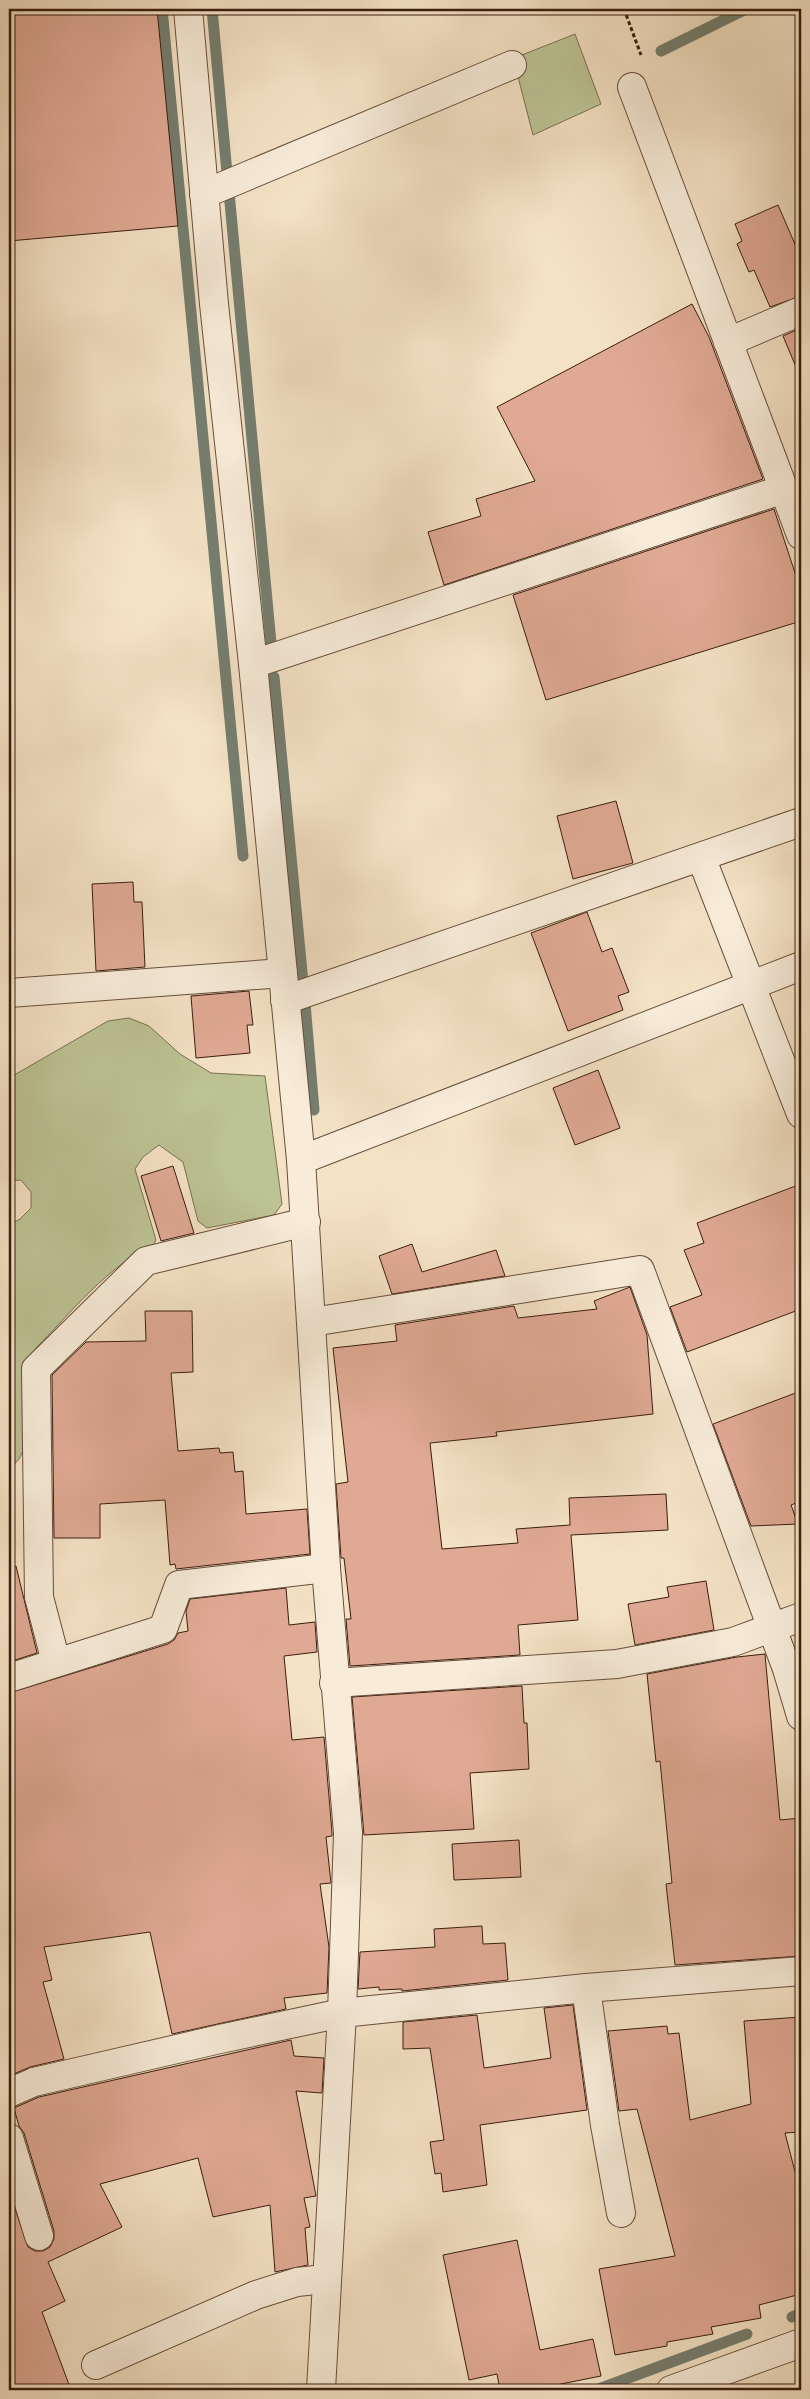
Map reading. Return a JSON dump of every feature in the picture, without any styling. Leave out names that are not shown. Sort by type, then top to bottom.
[{"type":"street","points":[[188,9],[204,194],[253,664],[301,1160],[334,1684],[348,1833],[342,2013],[320,2390]]},
{"type":"street","points":[[204,194],[512,64]]},
{"type":"street","points":[[632,87],[801,535]]},
{"type":"street","points":[[728,342],[801,311]]},
{"type":"street","points":[[253,664],[784,489]]},
{"type":"street","points":[[286,1000],[801,822]]},
{"type":"street","points":[[701,857],[801,1114]]},
{"type":"street","points":[[301,1160],[801,966]]},
{"type":"street","points":[[9,993],[283,973]]},
{"type":"street","points":[[56,1662],[39,1597],[36,1369],[146,1262],[306,1222]]},
{"type":"street","points":[[312,1322],[640,1270],[772,1628],[801,1716]]},
{"type":"street","points":[[9,1678],[163,1629],[179,1585],[326,1568]]},
{"type":"street","points":[[334,1684],[617,1664],[733,1642],[801,1617]]},
{"type":"street","points":[[9,2093],[34,2082],[342,2013],[586,1988],[801,1971]]},
{"type":"street","points":[[586,1988],[605,2125],[622,2213]]},
{"type":"street","points":[[9,2138],[39,2236]]},
{"type":"street","points":[[96,2365],[256,2296],[297,2282],[325,2279]]},
{"type":"street","points":[[671,2390],[801,2343]]},
{"type":"green space","points":[[575,34],[601,104],[533,135],[517,73],[522,55]]},
{"type":"green space","points":[[129,1018],[149,1026],[180,1054],[211,1073],[265,1076],[282,1204],[274,1215],[207,1228],[198,1221],[183,1162],[159,1145],[143,1157],[135,1169],[156,1240],[153,1246],[137,1254],[106,1277],[36,1348],[26,1364],[24,1449],[19,1459],[9,1470],[9,1225],[20,1219],[31,1208],[31,1192],[21,1180],[9,1181],[9,1078],[108,1021]]},
{"type":"building","points":[[9,9],[157,9],[178,226],[9,241]]},
{"type":"building","points":[[778,205],[801,258],[801,296],[770,307],[754,270],[749,272],[737,244],[742,241],[735,224]]},
{"type":"building","points":[[692,304],[709,337],[763,479],[444,585],[428,532],[481,516],[476,499],[535,481],[497,407]]},
{"type":"building","points":[[801,328],[801,379],[783,336]]},
{"type":"building","points":[[774,509],[801,591],[801,621],[546,700],[513,595]]},
{"type":"building","points":[[616,801],[633,863],[573,879],[557,816]]},
{"type":"building","points":[[133,882],[134,902],[142,902],[145,967],[96,971],[92,884]]},
{"type":"building","points":[[587,912],[602,952],[612,948],[629,992],[618,996],[623,1010],[568,1031],[531,933]]},
{"type":"building","points":[[249,991],[253,1025],[247,1025],[250,1053],[196,1058],[191,996]]},
{"type":"building","points":[[598,1070],[620,1128],[575,1145],[553,1088]]},
{"type":"building","points":[[173,1166],[194,1233],[161,1241],[141,1176]]},
{"type":"building","points":[[801,1184],[801,1309],[687,1352],[670,1307],[702,1295],[684,1250],[704,1243],[697,1223]]},
{"type":"building","points":[[412,1244],[422,1272],[496,1250],[505,1276],[392,1294],[379,1256]]},
{"type":"building","points":[[630,1287],[647,1335],[653,1414],[496,1432],[497,1436],[430,1443],[442,1549],[518,1543],[516,1529],[570,1525],[569,1498],[666,1494],[668,1530],[571,1535],[578,1620],[518,1625],[520,1655],[350,1666],[346,1619],[351,1619],[344,1558],[341,1558],[336,1484],[348,1482],[333,1348],[397,1341],[395,1325],[514,1306],[518,1318],[597,1309],[594,1301]]},
{"type":"building","points":[[145,1311],[192,1311],[193,1372],[171,1373],[178,1451],[219,1448],[220,1453],[233,1452],[235,1472],[243,1471],[246,1514],[307,1509],[310,1554],[176,1569],[175,1564],[170,1565],[165,1500],[100,1504],[100,1538],[54,1538],[52,1375],[86,1342],[146,1341]]},
{"type":"building","points":[[801,1391],[801,1501],[791,1505],[798,1524],[751,1526],[713,1424]]},
{"type":"building","points":[[16,1566],[37,1653],[9,1662],[9,1567]]},
{"type":"building","points":[[706,1581],[714,1630],[635,1645],[628,1604],[669,1597],[667,1587]]},
{"type":"building","points":[[286,1588],[289,1625],[315,1622],[317,1652],[284,1656],[292,1740],[324,1737],[332,1833],[332,1836],[326,1837],[331,1883],[320,1884],[329,1947],[327,1993],[284,1998],[286,2009],[172,2034],[150,1932],[44,1947],[52,1980],[43,1982],[64,2059],[30,2067],[9,2076],[9,1693],[168,1644],[174,1640],[178,1633],[188,1631],[186,1611],[190,1599]]},
{"type":"building","points":[[765,1654],[780,1820],[801,1818],[801,1956],[675,1965],[666,1884],[672,1883],[660,1761],[656,1762],[647,1674],[737,1657]]},
{"type":"building","points":[[522,1686],[524,1723],[527,1723],[529,1769],[470,1773],[474,1829],[364,1835],[352,1697]]},
{"type":"building","points":[[519,1840],[521,1877],[454,1880],[452,1844]]},
{"type":"building","points":[[482,1926],[483,1944],[505,1943],[508,1980],[402,1991],[402,1989],[379,1990],[379,1987],[358,1989],[360,1952],[435,1947],[434,1929]]},
{"type":"building","points":[[573,2005],[587,2110],[480,2125],[487,2185],[443,2192],[441,2173],[435,2174],[430,2142],[444,2140],[430,2048],[403,2049],[403,2022],[477,2015],[484,2068],[551,2058],[544,2008]]},
{"type":"building","points":[[801,2017],[801,2132],[785,2133],[801,2195],[801,2294],[759,2305],[761,2318],[711,2327],[713,2334],[667,2342],[667,2346],[615,2355],[599,2269],[675,2256],[637,2109],[619,2111],[608,2031],[667,2026],[668,2034],[679,2033],[690,2120],[751,2104],[744,2021]]},
{"type":"building","points":[[291,2040],[294,2056],[324,2058],[322,2093],[296,2091],[316,2196],[304,2198],[310,2227],[305,2228],[308,2265],[275,2272],[270,2205],[213,2217],[198,2158],[100,2184],[122,2227],[48,2262],[65,2301],[42,2312],[71,2390],[9,2390],[9,2191],[28,2247],[35,2251],[43,2251],[50,2247],[54,2239],[54,2231],[24,2133],[19,2126],[14,2108],[39,2097]]},
{"type":"building","points":[[517,2240],[540,2350],[593,2339],[601,2376],[531,2390],[500,2390],[497,2374],[469,2380],[443,2255]]},
{"type":"waterway","points":[[162,9],[243,856]]},
{"type":"waterway","points":[[212,9],[227,173]]},
{"type":"waterway","points":[[661,51],[746,9]]},
{"type":"waterway","points":[[229,192],[271,643]]},
{"type":"waterway","points":[[274,677],[303,983]]},
{"type":"waterway","points":[[305,1003],[314,1110]]},
{"type":"waterway","points":[[792,2317],[801,2313]]},
{"type":"waterway","points":[[596,2390],[747,2334]]}]
